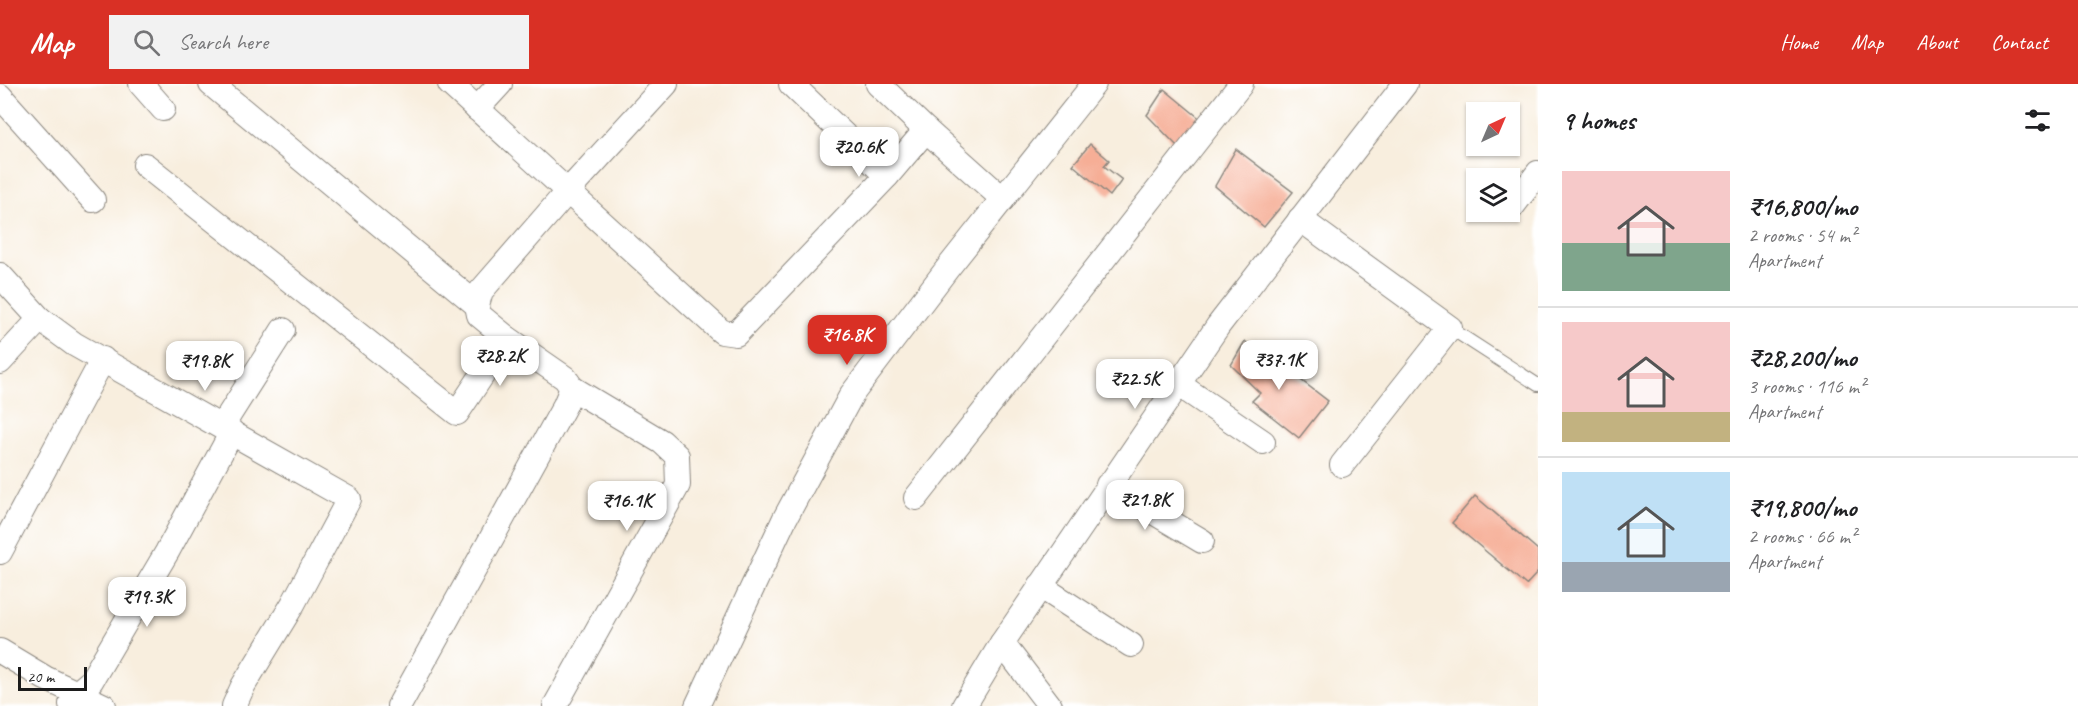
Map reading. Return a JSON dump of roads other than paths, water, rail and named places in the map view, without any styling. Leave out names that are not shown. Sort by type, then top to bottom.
[{"type":"street","points":[[141,84],[163,109]]},
{"type":"street","points":[[211,84],[477,305],[480,315],[507,338],[566,378],[572,388],[662,442],[677,456],[678,485],[555,706]]},
{"type":"street","points":[[450,84],[709,322],[722,332],[736,334],[887,176],[926,130]]},
{"type":"street","points":[[477,109],[500,84]]},
{"type":"street","points":[[477,305],[482,291],[568,191],[666,84]]},
{"type":"street","points":[[791,84],[887,176]]},
{"type":"street","points":[[878,84],[1003,199]]},
{"type":"street","points":[[697,706],[784,520],[852,394],[946,269],[1094,84]]},
{"type":"street","points":[[916,498],[1241,84]]},
{"type":"street","points":[[964,706],[1040,586],[1218,326],[1405,84]]},
{"type":"street","points":[[0,96],[93,200]]},
{"type":"street","points":[[145,165],[457,413],[507,338]]},
{"type":"street","points":[[1520,197],[1538,173]]},
{"type":"street","points":[[1300,219],[1450,328],[1342,465]]},
{"type":"street","points":[[0,275],[40,318],[74,344],[349,500],[293,604],[243,686],[234,706]]},
{"type":"street","points":[[0,362],[40,318]]},
{"type":"street","points":[[73,699],[91,681],[142,595],[227,429],[283,330]]},
{"type":"street","points":[[0,552],[103,359]]},
{"type":"street","points":[[1178,384],[1263,442]]},
{"type":"street","points":[[399,706],[565,405],[572,388]]},
{"type":"street","points":[[1108,485],[1202,542]]},
{"type":"street","points":[[1040,586],[1131,645]]},
{"type":"street","points":[[1002,643],[1050,706]]},
{"type":"street","points":[[0,651],[45,678],[73,699],[104,706]]},
{"type":"lane","points":[[1450,328],[1538,385]]}]
